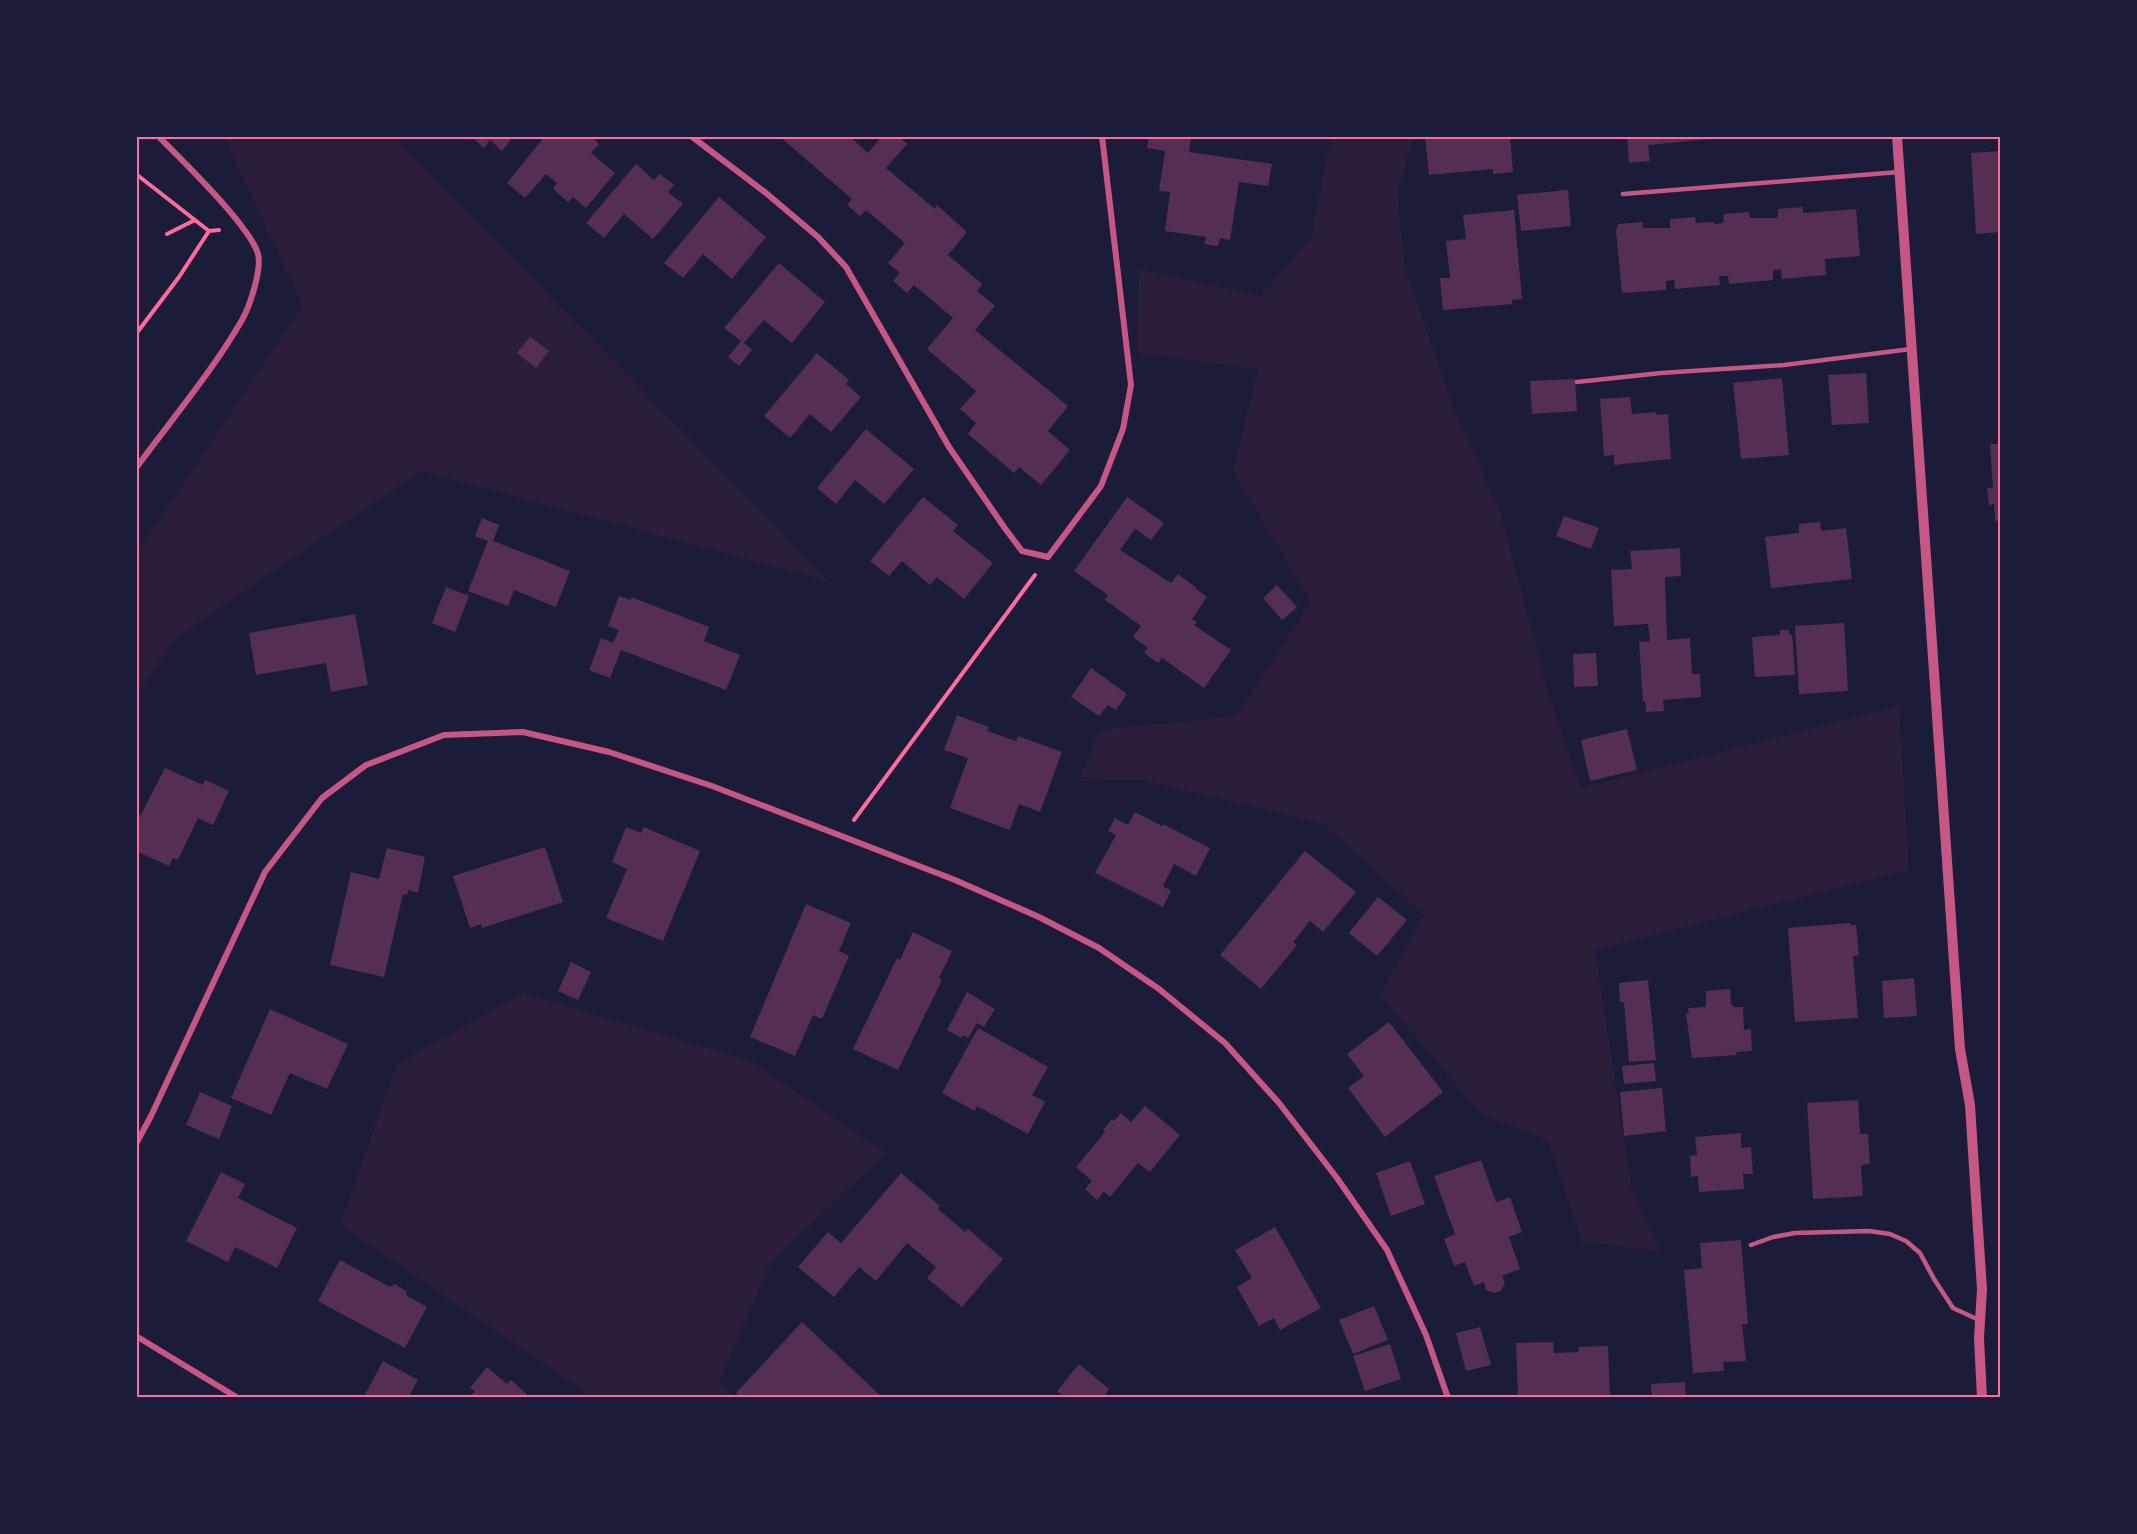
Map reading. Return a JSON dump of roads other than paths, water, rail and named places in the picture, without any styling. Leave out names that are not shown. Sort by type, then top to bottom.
[{"type":"street","points":[[136,468],[244,318],[257,280],[258,255],[244,229],[158,136]]},
{"type":"street","points":[[691,136],[818,237],[846,267],[949,447],[1004,527],[1022,551],[1048,557],[1101,486],[1123,429],[1131,385],[1102,136]]},
{"type":"street","points":[[1897,136],[1960,1056],[1970,1105],[1982,1289],[1979,1320],[1982,1398]]},
{"type":"street","points":[[136,1144],[152,1116],[265,872],[322,798],[366,765],[444,735],[523,732],[609,752],[712,786],[976,889],[1040,917],[1099,948],[1159,989],[1224,1043],[1279,1103],[1337,1178],[1387,1250],[1426,1335],[1448,1398]]},
{"type":"street","points":[[136,1336],[228,1395],[238,1398]]},
{"type":"lane","points":[[1623,194],[1899,172]]},
{"type":"lane","points":[[1577,382],[1661,373],[1784,365],[1911,349]]},
{"type":"lane","points":[[1751,1245],[1773,1237],[1795,1233],[1869,1231],[1890,1234],[1906,1241],[1920,1252],[1953,1308],[1979,1320]]}]
